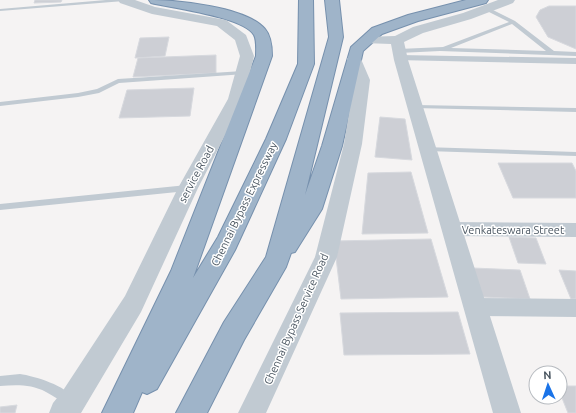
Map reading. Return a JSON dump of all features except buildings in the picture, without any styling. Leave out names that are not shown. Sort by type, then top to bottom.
[{"type":"highway","points":[[117,413],[183,272],[264,56],[263,40],[259,31],[244,20],[156,0]]},
{"type":"highway","name":"Chennai Bypass Expressway","points":[[127,413],[227,243],[276,139],[306,64],[306,1]]},
{"type":"highway","points":[[277,260],[336,37],[333,1]]},
{"type":"highway","points":[[191,413],[234,331],[277,260],[311,209],[332,146],[356,50],[377,30],[413,18],[484,5]]},
{"type":"street","name":"service Road","points":[[68,408],[134,304],[188,188],[236,99],[247,56],[241,38],[221,24],[152,10],[124,0]]},
{"type":"street","points":[[399,49],[418,30],[484,5],[508,0]]},
{"type":"street","points":[[368,40],[399,49],[576,61]]},
{"type":"street","points":[[399,49],[450,229],[507,413]]},
{"type":"street","name":"Chennai Bypass Service Road","points":[[252,413],[326,257],[353,144],[362,80],[354,59]]},
{"type":"street","name":"Venkateswara Street","points":[[450,229],[576,230]]},
{"type":"street","points":[[475,307],[576,308]]},
{"type":"lane","points":[[0,10],[124,0]]},
{"type":"lane","points":[[484,5],[513,22],[552,53]]},
{"type":"lane","points":[[440,49],[513,22]]},
{"type":"lane","points":[[399,49],[576,54]]},
{"type":"lane","points":[[0,104],[85,94],[99,91],[118,81],[243,73]]},
{"type":"lane","points":[[416,107],[576,110]]},
{"type":"lane","points":[[428,149],[576,154]]},
{"type":"lane","points":[[0,207],[188,188]]},
{"type":"lane","points":[[0,381],[21,379],[46,385],[68,408]]}]
